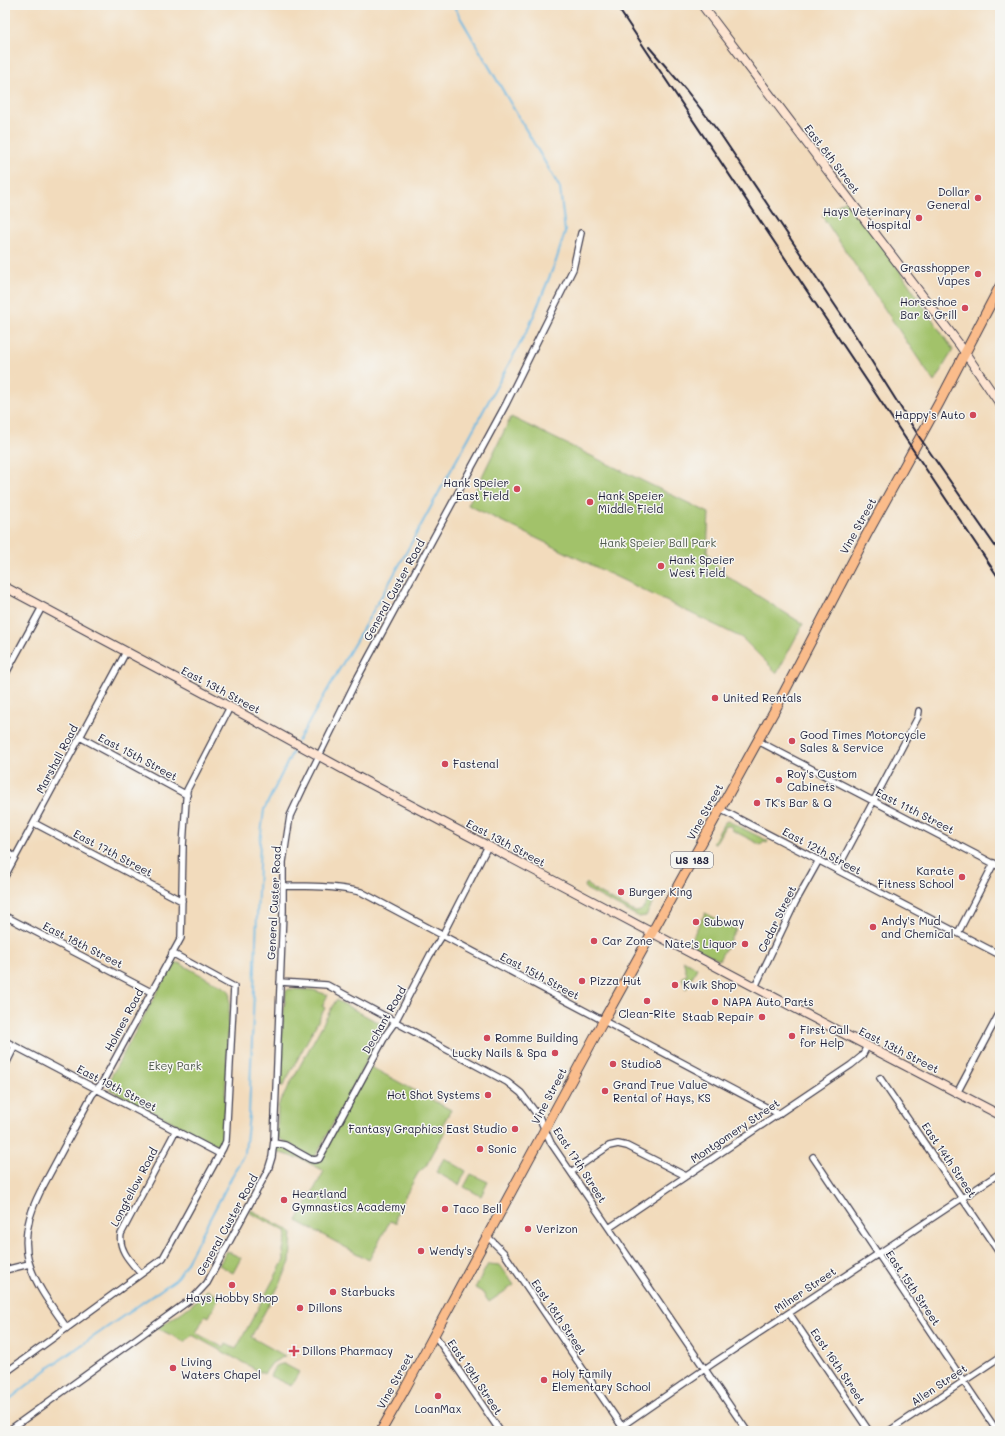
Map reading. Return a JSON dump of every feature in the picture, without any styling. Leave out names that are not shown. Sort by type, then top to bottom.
[{"type":"main road","name":"Vine Street","points":[[381,1431],[758,741],[867,534],[940,403],[1000,286]]},
{"type":"street","name":"East 8th Street","points":[[702,5],[965,353],[1000,404]]},
{"type":"street","name":"General Custer Road","points":[[8,1431],[185,1303],[207,1283],[268,1170],[274,1143],[283,862],[290,816],[318,756],[358,677],[499,417],[573,270],[581,233]]},
{"type":"street","name":"East 13th Street","points":[[5,587],[230,707],[318,756],[652,933],[957,1093],[1000,1114]]},
{"type":"street","points":[[5,675],[42,607]]},
{"type":"street","name":"Marshall Road","points":[[5,876],[126,652]]},
{"type":"street","name":"Holmes Road","points":[[67,1328],[40,1289],[29,1264],[26,1235],[27,1227],[33,1205],[92,1095],[102,1083],[181,938],[183,846],[187,790],[230,707]]},
{"type":"street","points":[[837,870],[918,717],[919,711]]},
{"type":"street","name":"East 15th Street","points":[[80,737],[186,795]]},
{"type":"street","name":"East 11th Street","points":[[758,741],[1000,867]]},
{"type":"street","name":"East 12th Street","points":[[720,809],[1000,955]]},
{"type":"street","name":"East 17th Street","points":[[34,823],[182,901]]},
{"type":"street","name":"Dechant Road","points":[[274,1143],[285,1145],[310,1160],[319,1158],[387,1033],[395,1022],[430,955],[442,936],[488,846]]},
{"type":"street","points":[[5,851],[16,857]]},
{"type":"street","name":"Cedar Street","points":[[755,987],[795,903],[819,860]]},
{"type":"street","points":[[958,933],[994,864]]},
{"type":"street","name":"East 15th Street","points":[[283,886],[332,887],[361,892],[779,1114]]},
{"type":"street","name":"East 18th Street","points":[[5,916],[151,992]]},
{"type":"street","points":[[5,1373],[163,1258],[226,1141],[234,987],[172,953]]},
{"type":"street","name":"East 17th Street","points":[[280,982],[327,985],[516,1088],[539,1117],[551,1143],[747,1431]]},
{"type":"street","points":[[957,1093],[1000,1012]]},
{"type":"street","name":"East 19th Street","points":[[5,1041],[220,1154]]},
{"type":"street","points":[[5,1066],[15,1046]]},
{"type":"street","name":"Montgomery Street","points":[[609,1228],[858,1060],[862,1056],[867,1046]]},
{"type":"street","name":"East 14th Street","points":[[880,1078],[1000,1254]]},
{"type":"street","name":"Longfellow Road","points":[[141,1274],[123,1250],[120,1240],[121,1234],[176,1130]]},
{"type":"street","points":[[571,1172],[609,1146],[618,1144],[626,1146],[686,1176]]},
{"type":"street","name":"East 15th Street","points":[[813,1157],[997,1431]]},
{"type":"street","name":"Milner Street","points":[[623,1428],[705,1369],[1000,1173]]},
{"type":"street","name":"East 18th Street","points":[[487,1236],[504,1253],[623,1428]]},
{"type":"street","points":[[5,1270],[29,1264]]},
{"type":"street","name":"East 16th Street","points":[[789,1313],[870,1431]]},
{"type":"street","name":"East 19th Street","points":[[434,1334],[500,1431]]},
{"type":"street","name":"Allen Street","points":[[889,1431],[1000,1357]]},
{"type":"green space","points":[[850,197],[953,350],[934,382],[822,216]]},
{"type":"green space","name":"Hank Speier Ball Park","points":[[511,417],[709,513],[707,552],[725,575],[803,624],[777,673],[742,638],[468,505]]},
{"type":"green space","points":[[727,821],[768,841],[767,843],[764,842],[761,845],[732,830],[731,826],[725,826],[714,844],[713,843],[724,823]]},
{"type":"green space","points":[[587,883],[592,889],[635,912],[638,912],[645,906],[651,895],[655,896],[655,898],[646,916],[639,917],[586,889],[585,885]]},
{"type":"green space","points":[[705,913],[736,929],[719,960],[689,944]]},
{"type":"green space","points":[[683,960],[697,968],[686,989],[682,977],[687,975]]},
{"type":"green space","name":"Ekey Park","points":[[173,963],[179,963],[230,992],[223,1140],[222,1144],[219,1146],[111,1090],[107,1084]]},
{"type":"green space","points":[[289,989],[313,990],[328,995],[322,1006],[325,1008],[283,1086],[281,1086],[282,1030],[286,991]]},
{"type":"green space","points":[[336,1000],[383,1025],[384,1028],[315,1157],[312,1157],[277,1137],[278,1106]]},
{"type":"green space","points":[[369,1066],[451,1110],[441,1127],[446,1130],[426,1166],[418,1173],[401,1204],[396,1216],[396,1223],[390,1221],[369,1260],[297,1221],[324,1171],[298,1157],[296,1159],[273,1149],[274,1143],[317,1160]]},
{"type":"green space","points":[[444,1158],[466,1171],[459,1185],[436,1172]]},
{"type":"green space","points":[[471,1174],[488,1182],[481,1196],[464,1187]]},
{"type":"green space","points":[[251,1210],[292,1232],[290,1262],[282,1280],[251,1337],[285,1356],[272,1363],[264,1374],[192,1335],[185,1342],[157,1328],[184,1311],[207,1290],[219,1297],[209,1317],[205,1315],[196,1333],[224,1348],[226,1344],[236,1349],[284,1260],[283,1250],[287,1232],[250,1213]]},
{"type":"green space","points":[[227,1251],[241,1258],[233,1273],[219,1265]]},
{"type":"green space","points":[[488,1264],[500,1265],[514,1285],[489,1302],[482,1292],[475,1288]]},
{"type":"green space","points":[[282,1364],[299,1372],[291,1386],[270,1376],[275,1366]]},
{"type":"waterway","points":[[298,741],[396,571],[529,327],[556,261],[565,232],[560,188],[453,5]]},
{"type":"waterway","points":[[5,1403],[50,1367],[175,1280],[186,1264],[245,1152],[249,1115],[260,842],[264,810],[296,745]]},
{"type":"railway","points":[[616,5],[1000,580]]},
{"type":"railway","points":[[649,47],[686,90],[721,135],[855,335],[920,438],[1000,553]]},
{"type":"place","name":"Dollar General","points":[[978,198]]},
{"type":"place","name":"Hays Veterinary Hospital","points":[[919,218]]},
{"type":"place","name":"Grasshopper Vapes","points":[[978,274]]},
{"type":"place","name":"Horseshoe Bar & Grill","points":[[965,308]]},
{"type":"place","name":"Happy's Auto","points":[[973,415]]},
{"type":"place","name":"Hank Speier East Field","points":[[517,489]]},
{"type":"place","name":"Hank Speier Middle Field","points":[[590,502]]},
{"type":"place","name":"Hank Speier West Field","points":[[661,566]]},
{"type":"place","name":"United Rentals","points":[[715,698]]},
{"type":"place","name":"Good Times Motorcycle Sales & Service","points":[[792,741]]},
{"type":"place","name":"Fastenal","points":[[445,764]]},
{"type":"place","name":"Roy's Custom Cabinets","points":[[779,780]]},
{"type":"place","name":"TK's Bar & Q","points":[[757,803]]},
{"type":"place","name":"Karate Fitness School","points":[[962,877]]},
{"type":"place","name":"Burger King","points":[[621,892]]},
{"type":"place","name":"Subway","points":[[696,922]]},
{"type":"place","name":"Andy's Mud and Chemical","points":[[873,927]]},
{"type":"place","name":"Car Zone","points":[[594,941]]},
{"type":"place","name":"Nate's Liquor","points":[[745,944]]},
{"type":"place","name":"Pizza Hut","points":[[582,981]]},
{"type":"place","name":"Kwik Shop","points":[[675,985]]},
{"type":"place","name":"Clean-Rite","points":[[647,1001]]},
{"type":"place","name":"NAPA Auto Parts","points":[[715,1002]]},
{"type":"place","name":"Staab Repair","points":[[762,1017]]},
{"type":"place","name":"First Call for Help","points":[[792,1036]]},
{"type":"place","name":"Romme Building","points":[[487,1038]]},
{"type":"place","name":"Lucky Nails & Spa","points":[[555,1053]]},
{"type":"place","name":"Studio8","points":[[613,1064]]},
{"type":"place","name":"Grand True Value Rental of Hays, KS","points":[[605,1091]]},
{"type":"place","name":"Hot Shot Systems","points":[[488,1095]]},
{"type":"place","name":"Fantasy Graphics East Studio","points":[[515,1129]]},
{"type":"place","name":"Sonic","points":[[480,1149]]},
{"type":"place","name":"Heartland Gymnastics Academy","points":[[284,1200]]},
{"type":"place","name":"Taco Bell","points":[[445,1209]]},
{"type":"place","name":"Verizon","points":[[528,1229]]},
{"type":"place","name":"Wendy's","points":[[421,1251]]},
{"type":"place","name":"Hays Hobby Shop","points":[[232,1285]]},
{"type":"place","name":"Starbucks","points":[[333,1292]]},
{"type":"place","name":"Dillons","points":[[300,1308]]},
{"type":"place","name":"Dillons Pharmacy","points":[[294,1351]]},
{"type":"place","name":"Living Waters Chapel","points":[[173,1368]]},
{"type":"place","name":"Holy Family Elementary School","points":[[544,1380]]},
{"type":"place","name":"LoanMax","points":[[438,1396]]}]
